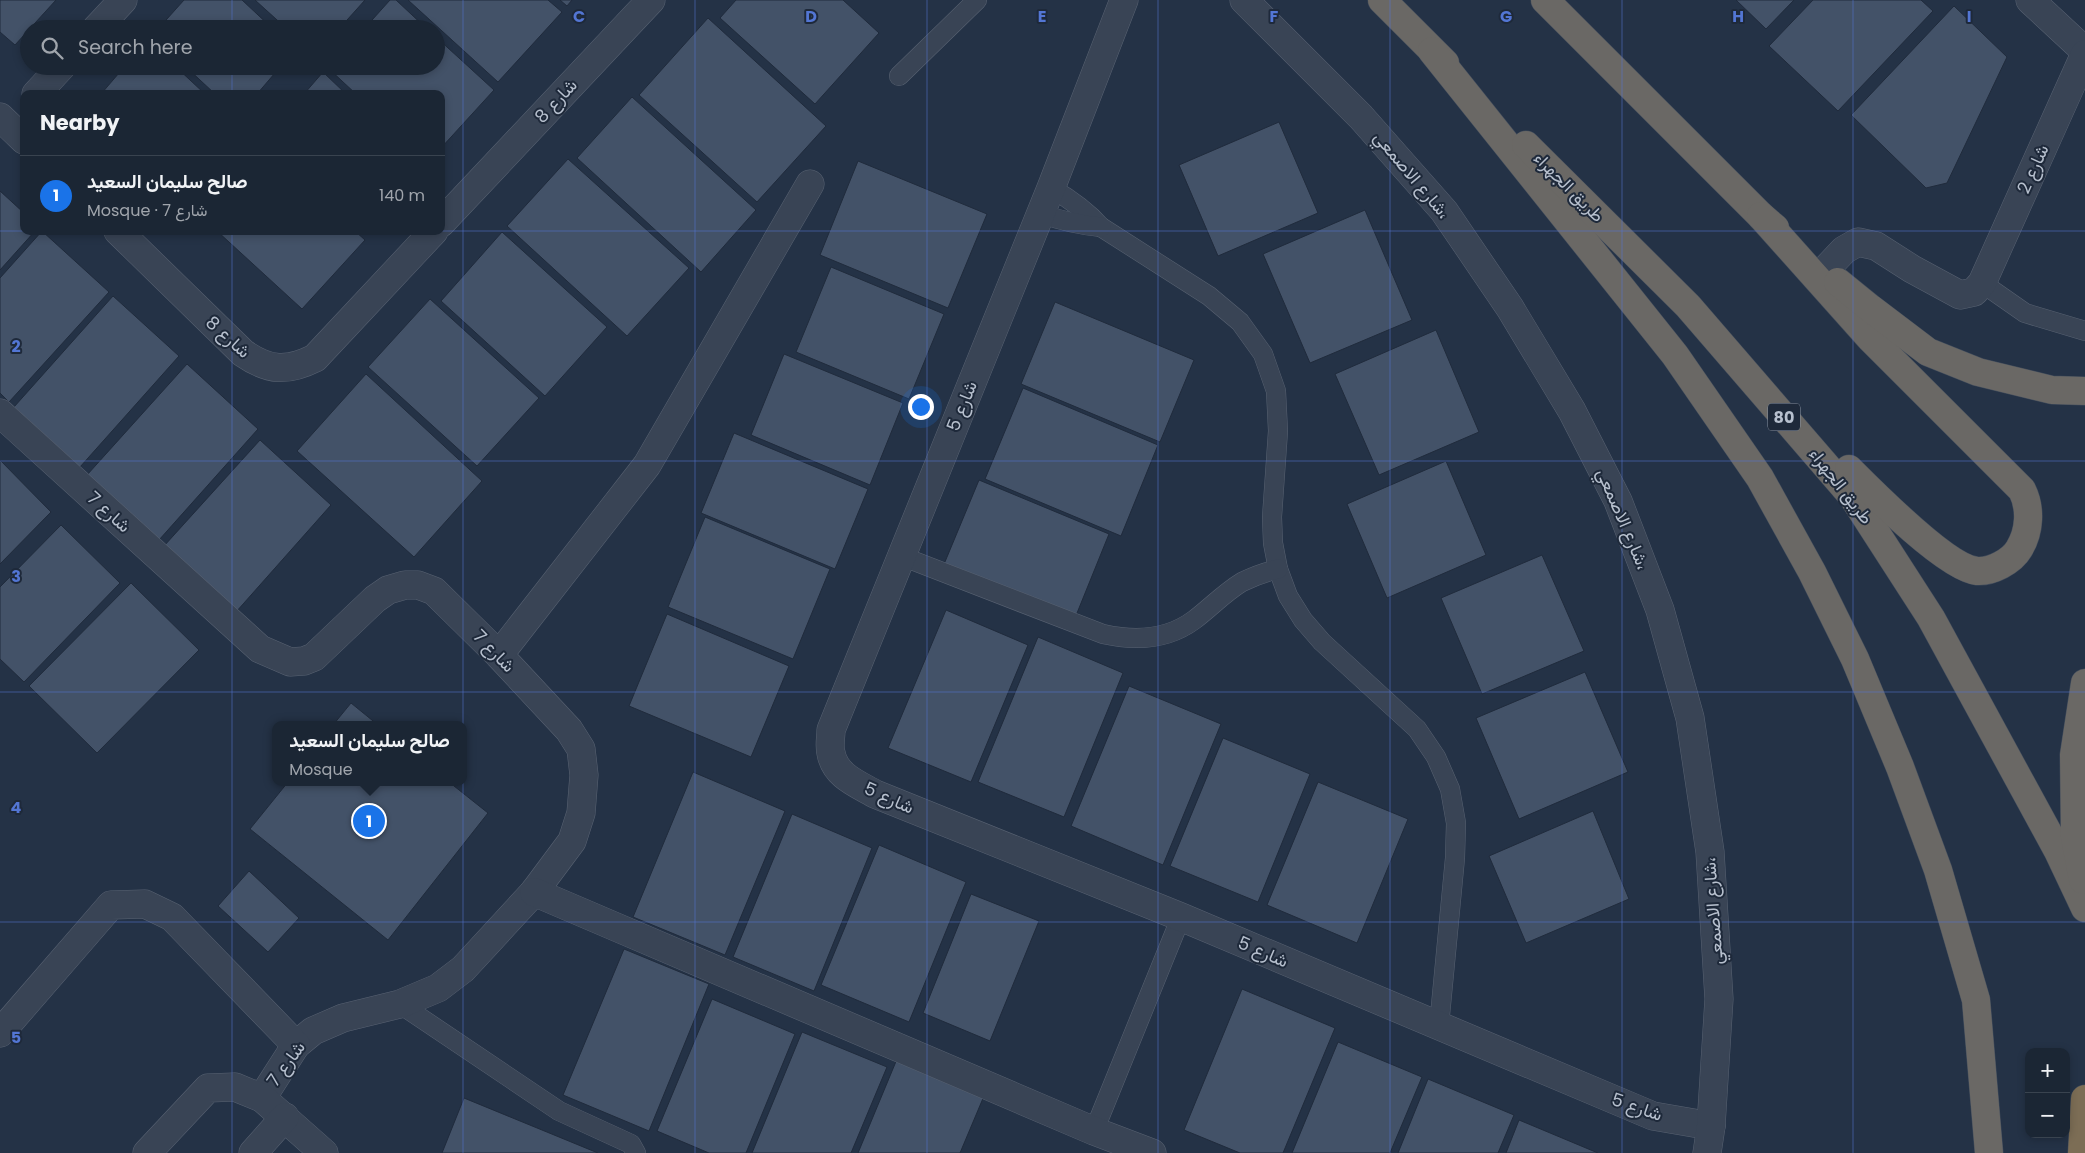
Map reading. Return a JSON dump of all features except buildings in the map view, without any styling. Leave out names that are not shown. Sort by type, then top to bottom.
[{"type":"highway","name":"طريق الجهراء","points":[[1382,0],[1688,306],[1853,497],[1931,618],[2058,851],[2085,908]]},
{"type":"highway","points":[[1545,0],[1761,216],[1870,338],[2022,490],[2027,501],[2028,523],[2024,542],[2014,557],[1994,568],[1977,571],[1949,559],[1885,506],[1688,306]]},
{"type":"highway","points":[[1432,51],[1675,355],[1760,478],[1812,572],[1855,659],[1900,767],[1938,870],[1976,1000],[1989,1153]]},
{"type":"highway","points":[[1761,216],[1870,308],[1928,352],[1978,372],[2052,390],[2085,391]]},
{"type":"highway","points":[[2085,684],[2074,755],[2075,838],[2085,892]]},
{"type":"highway","points":[[2082,1153],[2085,1099]]},
{"type":"street","points":[[104,20],[123,0]]},
{"type":"street","name":"شارع 8","points":[[445,219],[651,0]]},
{"type":"street","name":"شارع الاصمعي،","points":[[1244,0],[1361,117],[1444,211],[1510,308],[1568,403],[1618,501],[1660,610],[1688,709],[1708,843],[1720,1000],[1708,1153]]},
{"type":"street","points":[[2030,0],[2085,52]]},
{"type":"street","name":"شارع 5","points":[[1117,2],[1051,188],[831,730],[831,754],[837,769],[847,779],[875,794],[1182,917],[1653,1116],[1711,1126]]},
{"type":"street","name":"شارع 2","points":[[1982,283],[2085,52]]},
{"type":"street","points":[[40,90],[54,75]]},
{"type":"street","points":[[499,655],[647,465],[810,184]]},
{"type":"street","name":"شارع 8","points":[[122,235],[244,353],[256,362],[270,367],[286,368],[300,365],[315,358],[430,235]]},
{"type":"street","points":[[1825,270],[1844,250],[1858,242],[1876,246],[1912,270],[1960,295],[1974,292],[1982,283]]},
{"type":"street","name":"شارع 7","points":[[0,413],[260,649],[290,662],[297,663],[314,657],[375,599],[388,590],[418,585],[434,591],[499,655],[569,730],[580,749],[584,775],[581,813],[572,841],[534,892],[463,970],[438,988],[400,1004],[343,1018],[313,1031],[296,1045],[262,1098]]},
{"type":"street","points":[[534,892],[1090,1142],[1152,1153]]},
{"type":"street","points":[[0,1034],[111,904],[144,904],[172,917],[296,1045]]},
{"type":"street","name":"شارع 7","points":[[147,1153],[208,1088],[235,1088],[262,1098],[324,1153]]},
{"type":"street","points":[[253,1153],[284,1117]]},
{"type":"lane","points":[[899,76],[976,0]]},
{"type":"lane","points":[[1051,188],[1081,207],[1101,227],[1209,296],[1240,322],[1263,354],[1276,392],[1278,431],[1272,517],[1273,543],[1278,569],[1288,596],[1303,620],[1322,642],[1417,729],[1436,757],[1450,789],[1456,823],[1455,858],[1438,1026]]},
{"type":"lane","points":[[1040,213],[1060,221],[1101,227]]},
{"type":"lane","points":[[1982,283],[2025,313],[2085,331]]},
{"type":"lane","points":[[901,556],[1103,634],[1121,638],[1140,639],[1159,636],[1177,630],[1193,621],[1241,583],[1259,574],[1278,569]]},
{"type":"lane","points":[[1090,1142],[1182,917]]},
{"type":"lane","points":[[400,1004],[559,1111],[631,1144],[636,1153]]},
{"type":"place","name":"صالح سليمان السعيد","points":[[369,821]]}]
